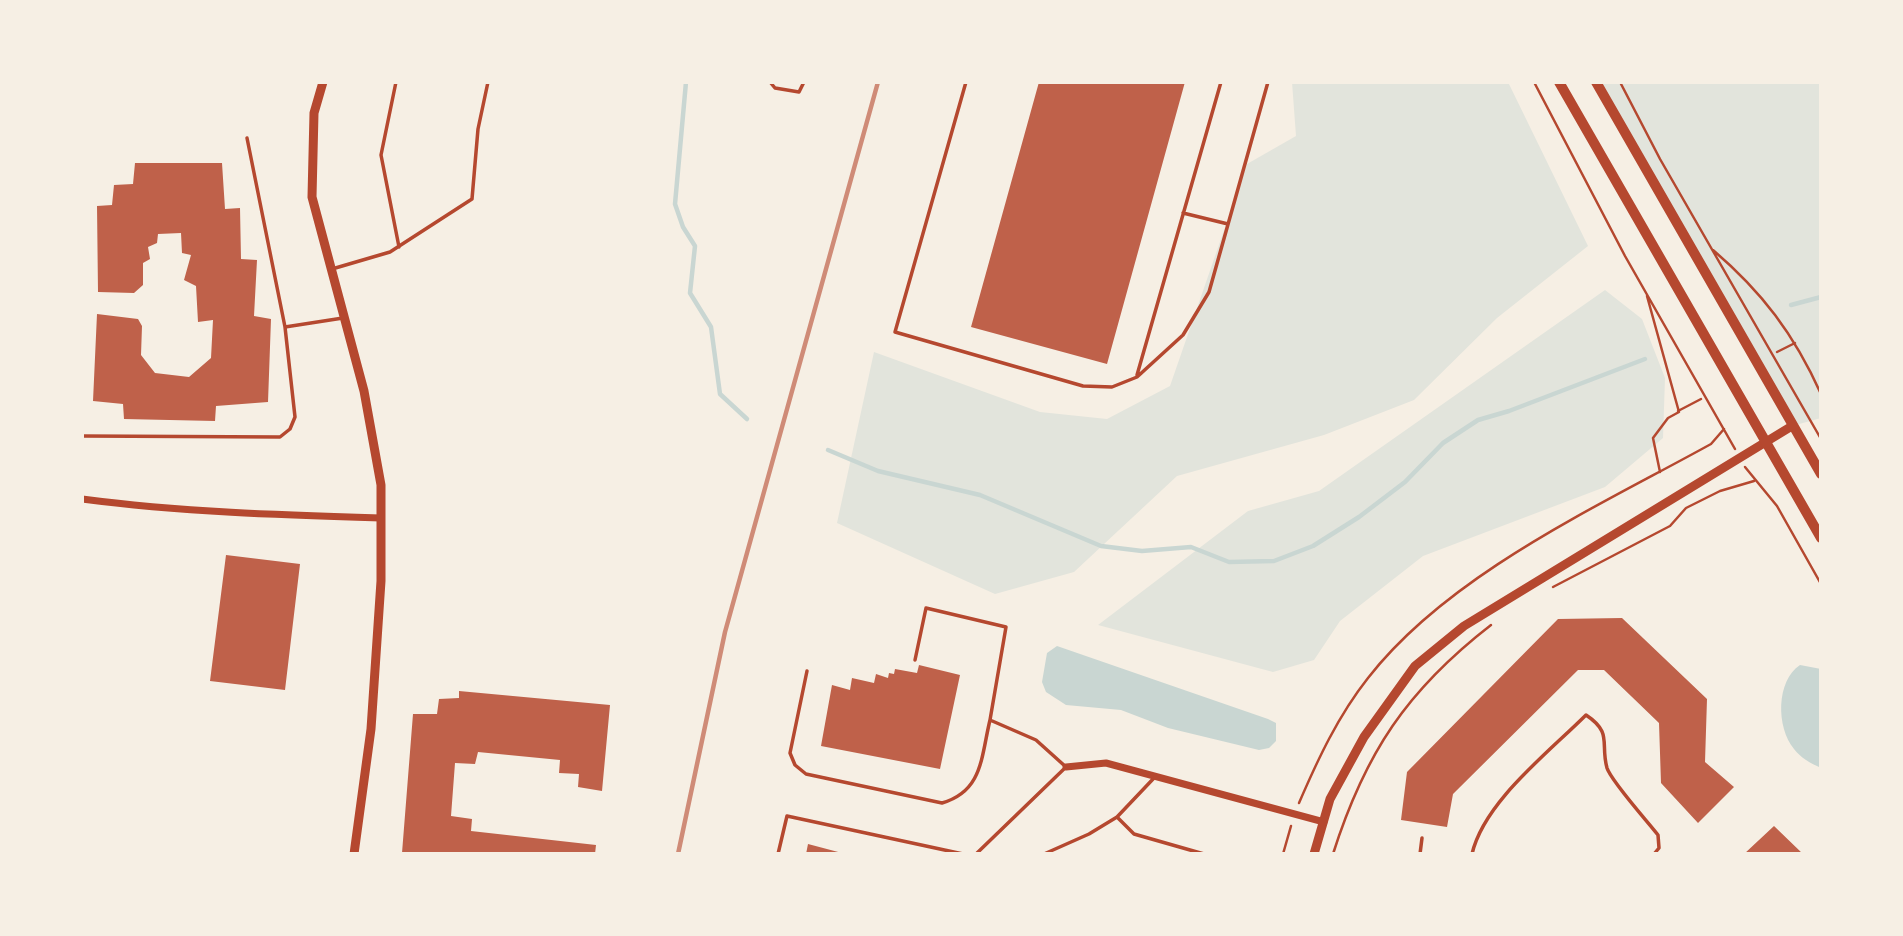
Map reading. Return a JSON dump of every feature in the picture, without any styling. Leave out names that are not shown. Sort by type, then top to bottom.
[{"type":"main road","points":[[1559,82],[1821,538]]},
{"type":"main road","points":[[1596,82],[1821,474]]},
{"type":"street","points":[[323,82],[314,113],[312,197],[364,391],[381,485],[380,581],[371,729],[354,854]]},
{"type":"street","points":[[1314,854],[1330,799],[1364,737],[1415,666],[1464,626],[1792,426]]},
{"type":"street","points":[[82,499],[261,514],[381,518]]},
{"type":"street","points":[[1066,767],[1106,763],[1324,822]]},
{"type":"lane","points":[[396,82],[381,155],[399,247]]},
{"type":"lane","points":[[330,269],[399,247],[472,199],[478,129],[488,82]]},
{"type":"lane","points":[[770,82],[775,88],[799,92],[804,82]]},
{"type":"lane","points":[[966,82],[895,332],[1083,386],[1112,387],[1137,377],[1183,335],[1209,292],[1268,82]]},
{"type":"lane","points":[[1137,377],[1221,82]]},
{"type":"lane","points":[[82,436],[280,437],[290,429],[295,416],[285,327],[247,138]]},
{"type":"lane","points":[[1183,213],[1228,224]]},
{"type":"lane","points":[[285,327],[343,318]]},
{"type":"lane","points":[[807,671],[790,753],[795,765],[806,774],[942,803],[959,798],[975,780],[990,720],[1006,627],[926,608],[915,660]]},
{"type":"lane","points":[[1472,854],[1475,839],[1491,811],[1586,715],[1600,724],[1607,744],[1607,769],[1658,835],[1659,848],[1654,854]]},
{"type":"lane","points":[[976,854],[1066,767],[1036,740],[990,720]]},
{"type":"lane","points":[[1044,854],[1089,834],[1117,817],[1156,776]]},
{"type":"lane","points":[[778,854],[787,816],[963,854]]},
{"type":"lane","points":[[1117,817],[1134,834],[1204,854]]},
{"type":"lane","points":[[1420,854],[1422,838]]},
{"type":"lane","points":[[924,845],[931,854]]},
{"type":"path","points":[[1534,82],[1647,293],[1740,458],[1754,481],[1777,506],[1821,584]]},
{"type":"path","points":[[1620,82],[1710,247],[1821,439]]},
{"type":"path","points":[[1710,247],[1749,283],[1782,320],[1821,394]]},
{"type":"path","points":[[1647,293],[1678,411]]},
{"type":"path","points":[[1777,352],[1795,343]]},
{"type":"path","points":[[1660,472],[1653,438],[1657,429],[1678,411],[1701,399]]},
{"type":"path","points":[[1549,590],[1670,526],[1686,509],[1720,491],[1754,481]]},
{"type":"path","points":[[1333,854],[1349,803],[1373,755],[1408,704],[1443,663],[1502,618]]},
{"type":"shaded area","points":[[1292,82],[1508,82],[1588,246],[1497,318],[1414,400],[1324,435],[1177,476],[1074,572],[995,594],[837,523],[874,352],[1040,412],[1107,419],[1170,386],[1247,164],[1296,136]]},
{"type":"shaded area","points":[[1596,82],[1821,82],[1821,418],[1792,426]]},
{"type":"shaded area","points":[[1605,290],[1642,319],[1665,378],[1663,438],[1605,487],[1423,556],[1340,621],[1314,660],[1273,672],[1098,625],[1248,511],[1319,491]]},
{"type":"shaded area","points":[[1057,646],[1268,719],[1276,723],[1276,741],[1269,748],[1259,750],[1168,728],[1121,710],[1066,705],[1046,692],[1042,682],[1047,653]]},
{"type":"shaded area","points":[[1800,665],[1821,669],[1821,768],[1797,752],[1784,729],[1781,705],[1783,693],[1792,672]]},
{"type":"building","points":[[1039,82],[1185,82],[1107,364],[971,327]]},
{"type":"building","points":[[135,163],[222,163],[225,209],[240,208],[241,259],[257,260],[254,316],[271,319],[268,402],[216,406],[215,421],[124,419],[123,404],[93,401],[97,314],[138,319],[142,326],[141,355],[155,373],[189,377],[211,358],[213,320],[198,322],[196,286],[184,280],[191,255],[182,253],[181,233],[158,234],[157,243],[148,247],[150,259],[143,263],[143,285],[134,293],[98,292],[97,206],[112,205],[114,185],[133,184]]},
{"type":"building","points":[[226,555],[300,564],[285,690],[210,681]]},
{"type":"building","points":[[1622,618],[1707,699],[1705,762],[1734,787],[1698,823],[1661,783],[1659,723],[1604,670],[1578,670],[1453,794],[1447,827],[1401,820],[1407,772],[1558,619]]},
{"type":"building","points":[[919,665],[960,675],[940,769],[821,746],[832,685],[850,690],[852,678],[874,683],[876,674],[888,678],[889,673],[894,674],[895,669],[917,673]]},
{"type":"building","points":[[459,691],[610,705],[602,791],[578,787],[579,774],[559,773],[560,760],[478,752],[475,764],[455,763],[451,816],[472,819],[471,831],[596,845],[595,854],[402,853],[413,714],[437,714],[439,699],[459,698]]},
{"type":"building","points":[[1774,826],[1803,854],[1744,854]]},
{"type":"building","points":[[808,844],[842,853],[842,854],[806,854]]},
{"type":"waterway","points":[[686,82],[675,204],[683,227],[695,246],[690,293],[711,327],[720,394],[747,419]]},
{"type":"waterway","points":[[1791,305],[1821,297]]},
{"type":"waterway","points":[[828,450],[878,471],[980,495],[1101,546],[1142,551],[1191,547],[1229,562],[1274,561],[1313,546],[1359,517],[1405,482],[1443,443],[1478,420],[1509,411],[1645,359]]},
{"type":"railway","points":[[678,854],[725,632],[878,82]]}]
